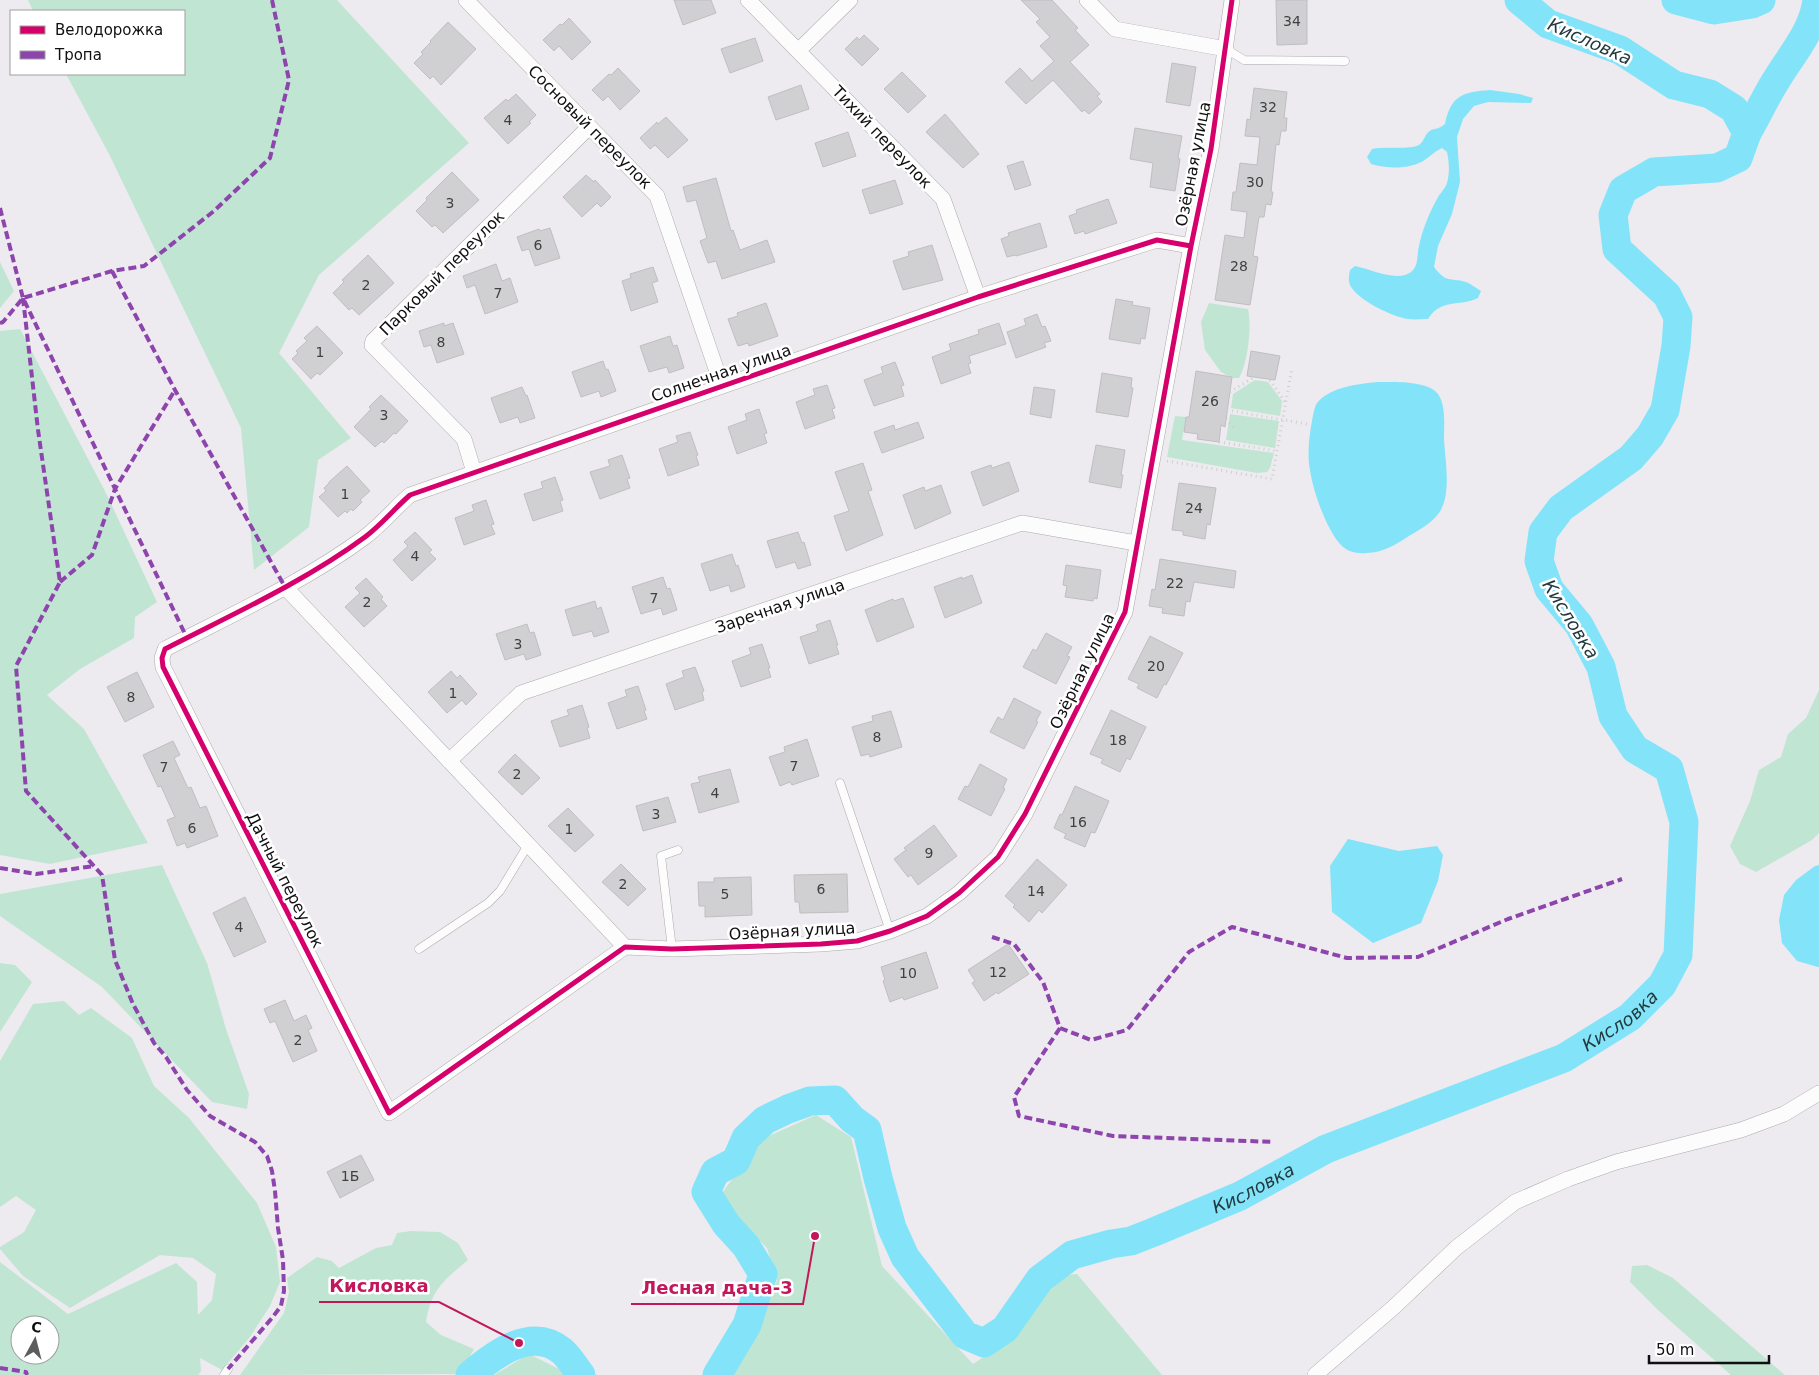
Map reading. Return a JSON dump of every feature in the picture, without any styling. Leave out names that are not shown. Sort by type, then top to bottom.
[{"type":"street","name":"Сосновый переулок","points":[[466,0],[657,196],[722,386]]},
{"type":"street","name":"Тихий переулок","points":[[748,0],[943,199],[978,297]]},
{"type":"street","points":[[798,51],[850,0]]},
{"type":"street","points":[[1087,0],[1115,29],[1226,50]]},
{"type":"street","name":"Озёрная улица","points":[[625,947],[672,949],[857,941],[890,931],[927,916],[963,889],[1001,852],[1025,814],[1125,612],[1191,246],[1211,148],[1232,0]]},
{"type":"street","name":"Парковый переулок","points":[[474,472],[464,438],[372,345],[373,341],[589,128]]},
{"type":"street","name":"Солнечная улица","points":[[162,658],[165,649],[285,587],[367,536],[410,495],[978,297],[1158,240],[1191,246]]},
{"type":"street","name":"Заречная улица","points":[[449,761],[522,693],[1022,523],[1136,543]]},
{"type":"street","points":[[285,587],[625,947]]},
{"type":"street","name":"Дачный переулок","points":[[162,658],[163,668],[389,1113],[625,947]]},
{"type":"street","points":[[1316,1375],[1394,1307],[1456,1248],[1515,1202],[1568,1179],[1616,1162],[1741,1130],[1784,1114],[1819,1093]]},
{"type":"lane","points":[[1226,50],[1244,60],[1345,62]]},
{"type":"lane","points":[[840,783],[890,931]]},
{"type":"lane","points":[[419,949],[488,903],[500,891],[528,845]]},
{"type":"lane","points":[[672,949],[661,856],[678,850]]},
{"type":"path","points":[[1152,459],[1272,479],[1292,368]]},
{"type":"path","points":[[1230,392],[1254,377]]},
{"type":"path","points":[[1270,380],[1286,402]]},
{"type":"path","points":[[1227,410],[1307,424]]},
{"type":"path","points":[[1226,419],[1235,428]]},
{"type":"path","points":[[1219,442],[1277,451]]},
{"type":"green space","points":[[28,0],[337,0],[469,143],[319,275],[279,353],[351,438],[318,460],[309,527],[254,570],[241,428],[109,154],[67,75],[185,75],[185,10],[33,10]]},
{"type":"green space","points":[[0,262],[14,291],[0,308]]},
{"type":"green space","points":[[1209,303],[1248,309],[1250,325],[1248,344],[1245,363],[1239,378],[1232,378],[1221,372],[1205,350],[1201,322]]},
{"type":"green space","points":[[20,329],[107,495],[157,602],[135,617],[134,638],[80,669],[47,695],[84,729],[148,843],[50,864],[0,855],[0,331]]},
{"type":"green space","points":[[1255,380],[1268,382],[1282,401],[1280,416],[1231,408],[1233,394]]},
{"type":"green space","points":[[1230,414],[1279,421],[1275,448],[1226,440]]},
{"type":"green space","points":[[1175,416],[1186,417],[1182,440],[1274,453],[1270,468],[1267,472],[1257,473],[1167,457]]},
{"type":"green space","points":[[1819,690],[1819,833],[1812,840],[1756,872],[1740,864],[1730,846],[1750,801],[1759,770],[1781,757],[1788,734],[1806,718]]},
{"type":"green space","points":[[162,865],[207,963],[226,1029],[249,1094],[247,1109],[212,1102],[102,987],[0,916],[0,894]]},
{"type":"green space","points":[[0,963],[15,965],[32,982],[0,1032]]},
{"type":"green space","points":[[64,1001],[79,1015],[91,1008],[132,1038],[154,1086],[189,1118],[257,1203],[276,1247],[280,1282],[270,1306],[250,1337],[222,1370],[200,1358],[201,1371],[198,1375],[0,1375],[0,1262],[68,1314],[176,1263],[197,1282],[198,1315],[212,1300],[216,1274],[193,1258],[160,1255],[70,1308],[23,1276],[0,1249],[0,1247],[24,1232],[36,1210],[16,1196],[0,1207],[0,1061],[33,1004]]},
{"type":"green space","points":[[816,1115],[851,1137],[882,1266],[973,1364],[1009,1340],[1053,1276],[1077,1274],[1162,1375],[728,1375],[746,1348],[777,1281],[767,1248],[743,1224],[722,1193],[762,1139]]},
{"type":"green space","points":[[411,1231],[440,1232],[458,1243],[468,1260],[440,1286],[431,1302],[426,1322],[441,1335],[474,1349],[460,1374],[240,1375],[284,1313],[289,1292],[287,1278],[317,1257],[332,1261],[339,1268],[376,1248],[392,1245],[397,1233]]},
{"type":"green space","points":[[1647,1265],[1673,1278],[1785,1375],[1731,1375],[1658,1310],[1630,1282],[1632,1266]]},
{"type":"green space","points":[[529,1354],[559,1369],[564,1375],[494,1375]]},
{"type":"water","points":[[1490,90],[1533,98],[1531,103],[1488,102],[1474,106],[1463,119],[1457,137],[1460,182],[1452,214],[1438,246],[1434,267],[1445,278],[1466,282],[1481,291],[1478,298],[1439,308],[1428,319],[1401,318],[1376,307],[1354,291],[1349,282],[1350,270],[1355,266],[1387,275],[1399,276],[1410,273],[1413,270],[1426,222],[1447,183],[1449,163],[1447,152],[1442,148],[1420,163],[1399,168],[1371,164],[1367,157],[1372,149],[1419,145],[1431,130],[1440,128],[1445,124],[1451,107],[1460,97],[1472,92]]},
{"type":"water","points":[[1377,382],[1418,384],[1433,389],[1438,394],[1441,399],[1444,415],[1447,487],[1439,513],[1429,523],[1389,547],[1373,553],[1360,553],[1349,551],[1343,547],[1325,519],[1312,479],[1309,464],[1309,440],[1317,403],[1329,393],[1345,387]]},
{"type":"water","points":[[1348,839],[1399,851],[1437,846],[1443,855],[1438,881],[1421,923],[1373,943],[1332,912],[1330,866]]},
{"type":"water","points":[[1819,865],[1818,967],[1797,961],[1782,943],[1779,920],[1784,895],[1796,880]]},
{"type":"building","points":[[674,0],[711,0],[716,13],[683,25]]},
{"type":"building","points":[[1021,0],[1052,0],[1078,28],[1075,30],[1089,45],[1070,62],[1100,94],[1097,96],[1102,102],[1089,114],[1084,110],[1082,112],[1053,80],[1026,104],[1005,82],[1020,68],[1032,81],[1054,61],[1040,46],[1050,37],[1036,22],[1040,19]]},
{"type":"building","points":[[1276,0],[1307,0],[1307,44],[1277,45]]},
{"type":"building","points":[[569,18],[591,42],[572,60],[559,46],[554,51],[543,40]]},
{"type":"building","points":[[448,22],[476,49],[441,85],[433,76],[430,79],[414,63],[423,54],[421,52],[430,41]]},
{"type":"building","points":[[864,35],[879,49],[862,66],[845,49],[857,37],[859,40]]},
{"type":"building","points":[[755,38],[763,61],[730,73],[721,49]]},
{"type":"building","points":[[1172,63],[1196,67],[1190,106],[1166,102]]},
{"type":"building","points":[[618,68],[640,91],[620,110],[608,96],[603,101],[592,90]]},
{"type":"building","points":[[902,72],[926,96],[908,113],[884,89]]},
{"type":"building","points":[[801,85],[809,109],[776,120],[768,97]]},
{"type":"building","points":[[1254,88],[1287,92],[1284,118],[1287,118],[1286,131],[1281,131],[1279,145],[1276,144],[1271,205],[1266,204],[1264,217],[1259,217],[1253,256],[1258,257],[1250,305],[1215,300],[1225,235],[1244,238],[1247,212],[1231,210],[1233,192],[1236,192],[1240,163],[1257,165],[1260,137],[1245,136],[1247,119],[1250,120]]},
{"type":"building","points":[[516,94],[536,115],[529,122],[531,123],[508,144],[484,118],[506,99],[508,101]]},
{"type":"building","points":[[945,114],[979,154],[963,168],[926,132]]},
{"type":"building","points":[[666,117],[688,140],[668,158],[655,145],[650,149],[640,138],[657,122],[658,124]]},
{"type":"building","points":[[1135,128],[1182,136],[1175,191],[1150,187],[1153,163],[1130,159]]},
{"type":"building","points":[[848,132],[856,156],[823,167],[815,143]]},
{"type":"building","points":[[1023,161],[1031,185],[1015,190],[1007,166]]},
{"type":"building","points":[[452,172],[479,200],[443,233],[435,225],[432,227],[416,211]]},
{"type":"building","points":[[586,175],[594,182],[595,180],[611,197],[601,207],[597,203],[582,217],[563,197]]},
{"type":"building","points":[[716,178],[731,231],[733,230],[740,250],[767,240],[775,262],[722,279],[716,261],[708,263],[700,241],[707,238],[696,200],[687,202],[683,187]]},
{"type":"building","points":[[895,180],[903,204],[870,214],[862,190]]},
{"type":"building","points":[[1108,199],[1117,223],[1085,234],[1084,231],[1075,234],[1069,216],[1077,213],[1076,210]]},
{"type":"building","points":[[1040,223],[1047,247],[1007,257],[1001,239],[1009,236],[1008,233]]},
{"type":"building","points":[[550,228],[560,258],[535,266],[529,249],[522,251],[517,237],[539,229],[540,231]]},
{"type":"building","points":[[932,245],[943,280],[903,290],[893,261],[909,256],[908,252]]},
{"type":"building","points":[[368,255],[394,283],[359,315],[352,308],[349,310],[333,293],[344,282],[342,280]]},
{"type":"building","points":[[496,264],[502,281],[510,278],[518,302],[485,314],[475,285],[467,288],[463,276]]},
{"type":"building","points":[[653,267],[658,281],[652,283],[658,302],[631,311],[622,281],[631,278],[630,274]]},
{"type":"building","points":[[1116,299],[1133,302],[1132,305],[1150,308],[1145,339],[1141,338],[1140,344],[1109,339]]},
{"type":"building","points":[[766,303],[778,336],[749,346],[748,343],[738,346],[728,319],[738,316],[737,313]]},
{"type":"building","points":[[1037,314],[1042,327],[1045,326],[1051,341],[1044,343],[1046,347],[1016,358],[1007,332],[1026,325],[1024,319]]},
{"type":"building","points":[[444,323],[444,326],[453,323],[464,354],[437,363],[431,345],[424,347],[419,331]]},
{"type":"building","points":[[999,323],[1006,344],[969,356],[971,363],[968,364],[971,373],[941,384],[932,357],[951,350],[949,344],[979,334],[978,330]]},
{"type":"building","points":[[317,326],[343,353],[320,375],[317,373],[311,379],[292,359],[298,353],[296,351],[307,341],[304,338]]},
{"type":"building","points":[[670,336],[673,346],[677,345],[684,368],[669,373],[667,367],[649,372],[640,346]]},
{"type":"building","points":[[1251,351],[1280,356],[1275,380],[1247,376]]},
{"type":"building","points":[[603,361],[616,391],[601,397],[599,391],[581,397],[572,372]]},
{"type":"building","points":[[895,362],[904,385],[901,386],[904,396],[874,406],[864,380],[883,373],[881,367]]},
{"type":"building","points":[[1196,371],[1232,377],[1225,427],[1221,425],[1219,442],[1197,439],[1198,434],[1184,432],[1186,417],[1189,417]]},
{"type":"building","points":[[1102,373],[1132,378],[1131,388],[1133,388],[1128,417],[1096,412]]},
{"type":"building","points":[[827,385],[835,408],[832,409],[835,418],[805,429],[796,402],[815,395],[813,389]]},
{"type":"building","points":[[522,387],[527,395],[535,418],[520,423],[518,417],[500,423],[491,398]]},
{"type":"building","points":[[1034,387],[1055,390],[1051,418],[1030,414]]},
{"type":"building","points":[[381,395],[408,421],[396,434],[394,433],[384,443],[382,441],[375,447],[354,427]]},
{"type":"building","points":[[759,409],[767,433],[764,434],[767,443],[737,454],[728,427],[747,420],[745,414]]},
{"type":"building","points":[[918,422],[924,438],[882,453],[874,432],[894,425],[895,430]]},
{"type":"building","points":[[690,432],[698,455],[696,456],[699,465],[668,476],[659,449],[678,442],[676,436]]},
{"type":"building","points":[[1096,445],[1125,450],[1121,488],[1089,482]]},
{"type":"building","points":[[622,455],[630,478],[627,479],[630,488],[600,499],[590,472],[610,466],[608,460]]},
{"type":"building","points":[[1009,462],[1019,491],[983,506],[971,472],[991,465],[992,468]]},
{"type":"building","points":[[863,463],[872,490],[868,491],[883,535],[846,551],[834,516],[849,511],[835,472]]},
{"type":"building","points":[[347,466],[370,491],[360,500],[362,502],[353,511],[351,509],[347,513],[345,511],[338,517],[319,497],[326,491],[324,488],[329,482]]},
{"type":"building","points":[[555,477],[563,500],[560,501],[563,511],[533,521],[524,494],[543,488],[541,482]]},
{"type":"building","points":[[1179,483],[1216,488],[1210,525],[1207,524],[1205,539],[1183,535],[1183,531],[1172,530]]},
{"type":"building","points":[[941,485],[951,513],[915,529],[903,495],[924,487],[925,491]]},
{"type":"building","points":[[486,500],[494,524],[491,525],[495,534],[464,545],[455,518],[474,511],[472,505]]},
{"type":"building","points":[[415,532],[432,550],[429,552],[436,559],[412,581],[393,560],[408,546],[404,542]]},
{"type":"building","points":[[798,532],[802,543],[804,542],[811,565],[798,569],[795,562],[776,568],[767,541]]},
{"type":"building","points":[[732,554],[736,566],[738,565],[745,587],[731,592],[729,585],[710,591],[701,564]]},
{"type":"building","points":[[1160,559],[1236,571],[1234,588],[1194,582],[1190,602],[1186,601],[1184,616],[1162,613],[1163,608],[1149,606],[1152,589],[1155,590]]},
{"type":"building","points":[[1066,565],[1101,570],[1097,599],[1094,598],[1093,601],[1065,597],[1067,586],[1063,585]]},
{"type":"building","points":[[972,575],[982,603],[945,618],[934,587]]},
{"type":"building","points":[[663,577],[667,589],[670,588],[677,610],[663,615],[661,608],[641,614],[632,587]]},
{"type":"building","points":[[366,578],[383,597],[381,599],[387,606],[364,627],[345,607],[360,593],[355,588]]},
{"type":"building","points":[[903,598],[914,627],[877,642],[865,610],[893,599],[894,601]]},
{"type":"building","points":[[595,601],[597,609],[601,607],[609,632],[594,637],[592,631],[573,636],[565,610]]},
{"type":"building","points":[[830,620],[839,654],[809,664],[800,637],[818,631],[816,625]]},
{"type":"building","points":[[527,624],[530,633],[534,632],[541,655],[526,660],[524,654],[505,660],[496,634]]},
{"type":"building","points":[[1046,633],[1072,647],[1067,656],[1070,657],[1056,684],[1023,667],[1033,649],[1036,651]]},
{"type":"building","points":[[1150,636],[1183,653],[1157,698],[1137,688],[1139,684],[1128,679]]},
{"type":"building","points":[[762,644],[771,677],[741,687],[732,661],[751,654],[749,648]]},
{"type":"building","points":[[695,667],[704,691],[702,692],[704,700],[675,710],[666,684],[684,677],[682,671]]},
{"type":"building","points":[[451,671],[457,678],[460,675],[477,694],[466,705],[462,700],[447,713],[428,692]]},
{"type":"building","points":[[137,672],[154,707],[125,722],[107,687]]},
{"type":"building","points":[[638,686],[647,719],[617,729],[608,703],[627,696],[625,690]]},
{"type":"building","points":[[1014,698],[1041,712],[1024,749],[990,732],[998,717],[1003,720]]},
{"type":"building","points":[[582,705],[589,727],[587,728],[590,738],[560,747],[551,721],[569,715],[567,710]]},
{"type":"building","points":[[1111,710],[1146,727],[1130,760],[1127,758],[1120,772],[1101,763],[1103,759],[1090,754]]},
{"type":"building","points":[[891,711],[902,747],[870,757],[869,754],[861,756],[852,727],[873,721],[872,716]]},
{"type":"building","points":[[807,739],[819,776],[792,785],[790,782],[780,786],[769,757],[785,752],[784,747]]},
{"type":"building","points":[[173,741],[180,755],[174,758],[188,788],[191,787],[200,808],[206,806],[218,836],[187,848],[185,843],[177,846],[167,820],[175,817],[161,786],[158,787],[143,755]]},
{"type":"building","points":[[515,754],[540,778],[522,795],[498,772]]},
{"type":"building","points":[[980,764],[1007,779],[1003,788],[1005,789],[991,816],[958,799],[965,786],[968,787]]},
{"type":"building","points":[[730,769],[739,802],[699,813],[691,784],[700,782],[698,777]]},
{"type":"building","points":[[1075,786],[1109,801],[1095,833],[1091,832],[1085,847],[1064,838],[1066,834],[1054,828]]},
{"type":"building","points":[[668,797],[676,822],[643,831],[636,806]]},
{"type":"building","points":[[568,808],[594,835],[575,852],[548,826]]},
{"type":"building","points":[[934,825],[957,856],[918,885],[911,875],[908,877],[894,859],[906,850],[904,848]]},
{"type":"building","points":[[1037,859],[1067,885],[1042,913],[1039,910],[1029,922],[1013,907],[1015,905],[1005,896]]},
{"type":"building","points":[[621,864],[646,889],[628,906],[602,882]]},
{"type":"building","points":[[847,874],[848,912],[800,913],[799,902],[795,902],[794,875]]},
{"type":"building","points":[[751,877],[752,915],[705,917],[705,906],[699,906],[698,882],[714,882],[714,878]]},
{"type":"building","points":[[245,897],[266,942],[234,957],[213,913]]},
{"type":"building","points":[[1008,944],[1029,974],[984,1001],[972,983],[975,981],[968,970]]},
{"type":"building","points":[[926,952],[938,988],[904,1000],[903,997],[890,1002],[883,981],[885,980],[881,967]]},
{"type":"building","points":[[285,1000],[294,1021],[306,1015],[312,1028],[308,1030],[317,1051],[293,1062],[275,1021],[270,1023],[264,1009]]},
{"type":"building","points":[[361,1155],[374,1180],[340,1198],[327,1172]]},
{"type":"waterway","name":"Кисловка","points":[[717,1375],[747,1325],[763,1274],[746,1246],[726,1224],[706,1192],[715,1172],[736,1161],[746,1138],[765,1120],[788,1109],[810,1101],[835,1100],[852,1119],[867,1130],[892,1228],[905,1257],[965,1335],[984,1343],[1005,1329],[1040,1279],[1072,1255],[1111,1244],[1131,1241],[1154,1232],[1240,1196],[1326,1149],[1564,1058],[1630,1017],[1662,985],[1678,955],[1684,822],[1669,769],[1635,749],[1613,716],[1601,667],[1579,625],[1549,589],[1539,561],[1543,532],[1561,508],[1631,458],[1650,436],[1665,410],[1676,346],[1678,317],[1667,295],[1617,249],[1613,215],[1623,190],[1654,172],[1717,168],[1738,158],[1747,133],[1734,109],[1710,94],[1674,85],[1620,50],[1548,24],[1519,0]]},
{"type":"waterway","name":"Кисловка","points":[[1676,0],[1714,10],[1752,4],[1761,0]]},
{"type":"waterway","points":[[1747,133],[1771,88],[1806,33],[1815,12],[1817,0]]},
{"type":"waterway","name":"Кисловка","points":[[470,1375],[502,1352],[526,1342],[538,1341],[550,1344],[562,1351],[581,1375]]},
{"type":"marked path","points":[[0,323],[3,322],[23,298],[112,271],[144,266],[214,211],[270,158],[289,80],[272,0]]},
{"type":"marked path","points":[[0,208],[23,298],[187,638]]},
{"type":"marked path","points":[[112,271],[175,390],[285,587]]},
{"type":"marked path","points":[[23,298],[38,430],[60,582],[16,666],[26,791],[102,875],[115,960],[133,1004],[154,1043],[166,1057],[187,1090],[210,1116],[255,1142],[267,1156],[272,1171],[275,1191],[283,1260],[284,1291],[281,1306],[228,1369]]},
{"type":"marked path","points":[[60,582],[92,555],[115,489],[175,390]]},
{"type":"marked path","points":[[0,868],[36,874],[94,866]]},
{"type":"marked path","points":[[1060,1028],[1091,1040],[1127,1030],[1189,952],[1232,927],[1347,958],[1418,957],[1508,919],[1622,879]]},
{"type":"marked path","points":[[992,937],[1014,944],[1043,982],[1060,1028],[1014,1097],[1019,1116],[1113,1136],[1274,1142]]},
{"type":"marked path","points":[[0,1368],[26,1372],[27,1375]]},
{"type":"cycle path","points":[[1191,246],[1157,240],[978,297],[410,495],[365,537],[318,569],[268,597],[165,649],[162,658],[163,667],[389,1113],[625,947],[672,949],[857,941],[890,931],[927,916],[959,893],[998,857],[1025,814],[1125,612],[1191,246],[1211,149],[1232,0]]},
{"type":"place","name":"Лесная дача-3","points":[[815,1236]]},
{"type":"place","name":"Кисловка","points":[[519,1343]]}]
